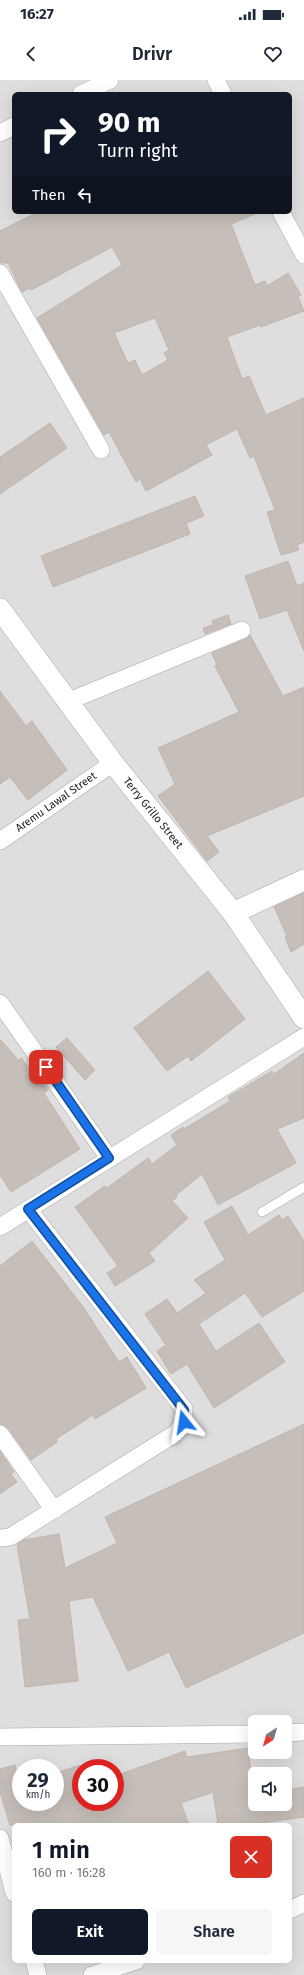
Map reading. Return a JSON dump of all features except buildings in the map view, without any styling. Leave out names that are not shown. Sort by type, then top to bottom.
[{"type":"street","points":[[85,92],[110,80]]},
{"type":"street","points":[[216,80],[222,92]]},
{"type":"street","points":[[0,133],[12,127]]},
{"type":"street","points":[[282,214],[304,255]]},
{"type":"street","points":[[0,273],[101,450]]},
{"type":"street","name":"Terry Grillo Street","points":[[0,609],[69,701],[113,763],[233,913],[304,1018]]},
{"type":"street","points":[[69,701],[242,630]]},
{"type":"street","name":"Aremu Lawal Street","points":[[0,841],[113,763]]},
{"type":"street","points":[[233,913],[304,880]]},
{"type":"street","points":[[0,1003],[109,1158]]},
{"type":"street","points":[[0,1227],[304,1037]]},
{"type":"street","points":[[0,1538],[10,1537],[54,1510],[176,1433],[184,1422],[184,1410],[28,1209]]},
{"type":"street","points":[[0,1434],[54,1510]]},
{"type":"street","points":[[292,1733],[304,1732]]},
{"type":"street","points":[[0,1737],[248,1734]]},
{"type":"street","points":[[0,1838],[12,1885]]},
{"type":"street","points":[[292,1909],[304,1903]]},
{"type":"street","points":[[35,1963],[38,1975]]},
{"type":"street","points":[[92,1975],[130,1963]]},
{"type":"lane","points":[[262,1212],[304,1188]]},
{"type":"shaded area","points":[[0,80],[304,80],[304,1975],[0,1975]]},
{"type":"route","points":[[46,1067],[109,1158],[28,1209],[184,1410],[184,1422]]}]
